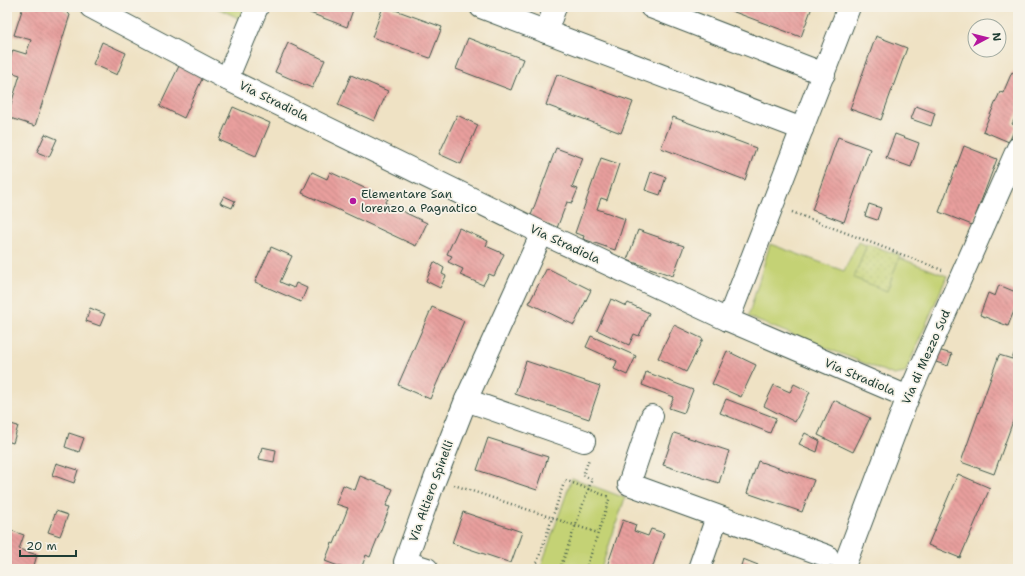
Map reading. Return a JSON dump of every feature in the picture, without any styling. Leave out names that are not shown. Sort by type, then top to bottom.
[{"type":"street","name":"Via Stradiola","points":[[91,7],[227,79],[542,233],[728,320],[908,397]]},
{"type":"street","name":"Via Stradiola","points":[[227,79],[257,7]]},
{"type":"street","points":[[481,7],[802,129]]},
{"type":"street","points":[[546,32],[555,7]]},
{"type":"street","points":[[651,7],[824,74]]},
{"type":"street","points":[[728,320],[849,7]]},
{"type":"street","name":"Via di Mezzo Sud","points":[[835,562],[961,277],[1016,159]]},
{"type":"street","name":"Via Altiero Spinelli","points":[[427,569],[405,562],[466,400],[542,233]]},
{"type":"street","points":[[466,400],[584,441]]},
{"type":"street","points":[[652,416],[629,484],[717,516],[835,562]]},
{"type":"street","points":[[699,569],[717,516]]},
{"type":"path","points":[[773,204],[961,277]]},
{"type":"path","points":[[560,569],[592,479],[583,475],[593,445],[584,441]]},
{"type":"path","points":[[435,479],[598,533]]},
{"type":"path","points":[[544,569],[536,566],[565,480],[609,497]]},
{"type":"path","points":[[586,569],[609,497],[629,484]]},
{"type":"green space","points":[[215,7],[255,7],[249,23]]},
{"type":"green space","points":[[858,242],[947,276],[905,373],[894,375],[748,317],[770,244],[844,271]]},
{"type":"green space","points":[[867,244],[900,255],[887,291],[854,278]]},
{"type":"green space","points":[[572,478],[625,498],[601,569],[540,569]]},
{"type":"building","points":[[23,7],[61,7],[70,15],[35,126],[7,117],[20,75],[7,71],[7,69],[13,50],[26,54],[31,40],[14,35]]},
{"type":"building","points":[[294,7],[354,7],[347,27]]},
{"type":"building","points":[[383,7],[387,7],[442,27],[430,58],[372,37]]},
{"type":"building","points":[[721,7],[812,7],[801,37]]},
{"type":"building","points":[[876,36],[907,48],[881,120],[850,109]]},
{"type":"building","points":[[468,38],[523,59],[511,90],[456,69]]},
{"type":"building","points":[[102,42],[126,53],[117,75],[93,64]]},
{"type":"building","points":[[288,43],[325,60],[312,88],[275,72]]},
{"type":"building","points":[[179,66],[203,77],[184,118],[160,106]]},
{"type":"building","points":[[1012,72],[1018,75],[1018,112],[1012,124],[1016,126],[1009,142],[983,131],[1000,92],[1003,93]]},
{"type":"building","points":[[557,74],[633,102],[621,133],[546,105]]},
{"type":"building","points":[[351,75],[388,91],[374,121],[338,105]]},
{"type":"building","points":[[916,106],[935,113],[931,126],[911,119]]},
{"type":"building","points":[[233,107],[270,123],[256,156],[219,140]]},
{"type":"building","points":[[457,115],[478,125],[461,164],[439,154]]},
{"type":"building","points":[[673,117],[756,148],[745,180],[661,148]]},
{"type":"building","points":[[45,134],[57,139],[49,157],[37,152]]},
{"type":"building","points":[[895,134],[919,143],[911,167],[886,158]]},
{"type":"building","points":[[838,137],[870,149],[844,222],[812,210]]},
{"type":"building","points":[[964,146],[997,159],[972,225],[939,212]]},
{"type":"building","points":[[556,148],[583,158],[572,187],[578,189],[572,203],[567,202],[557,228],[530,218]]},
{"type":"building","points":[[601,158],[619,164],[607,200],[601,198],[597,209],[625,219],[615,250],[583,239],[584,236],[575,233]]},
{"type":"building","name":"Elementare San lorenzo a Pagnatico","points":[[312,172],[327,179],[330,172],[388,199],[385,203],[427,223],[416,246],[302,193]]},
{"type":"building","points":[[651,172],[666,177],[660,195],[645,190]]},
{"type":"building","points":[[224,196],[235,201],[232,208],[220,203]]},
{"type":"building","points":[[869,204],[881,208],[877,220],[865,216]]},
{"type":"building","points":[[459,228],[488,241],[486,246],[504,254],[494,276],[489,274],[483,285],[460,275],[463,269],[448,262],[452,256],[447,254]]},
{"type":"building","points":[[638,230],[684,246],[673,276],[627,260]]},
{"type":"building","points":[[271,247],[292,256],[280,282],[294,288],[296,283],[307,288],[301,302],[255,282]]},
{"type":"building","points":[[434,262],[444,268],[442,274],[446,276],[440,288],[426,281]]},
{"type":"building","points":[[547,268],[591,290],[574,325],[529,303]]},
{"type":"building","points":[[999,285],[1018,293],[1018,301],[1008,326],[980,315],[988,293],[995,296]]},
{"type":"building","points":[[611,299],[626,306],[628,303],[649,313],[639,336],[634,334],[629,345],[597,330]]},
{"type":"building","points":[[432,307],[464,321],[430,399],[398,385]]},
{"type":"building","points":[[90,308],[105,314],[100,326],[86,321]]},
{"type":"building","points":[[674,325],[703,339],[686,372],[658,358]]},
{"type":"building","points":[[591,336],[636,356],[627,375],[614,369],[617,361],[586,347]]},
{"type":"building","points":[[1016,349],[1018,349],[1018,407],[994,474],[961,462],[999,355],[1012,359]]},
{"type":"building","points":[[938,350],[952,354],[948,366],[933,361]]},
{"type":"building","points":[[727,351],[756,365],[741,397],[712,384]]},
{"type":"building","points":[[526,361],[600,386],[589,419],[515,394]]},
{"type":"building","points":[[646,372],[693,390],[684,413],[669,408],[674,397],[642,385]]},
{"type":"building","points":[[794,384],[810,392],[795,422],[764,406],[774,385],[790,392]]},
{"type":"building","points":[[726,399],[776,418],[770,433],[720,413]]},
{"type":"building","points":[[834,400],[870,418],[853,452],[818,435]]},
{"type":"building","points":[[7,423],[18,426],[13,443],[7,441]]},
{"type":"building","points":[[69,433],[84,438],[79,452],[65,447]]},
{"type":"building","points":[[674,433],[729,451],[719,483],[663,465]]},
{"type":"building","points":[[805,433],[820,441],[817,452],[799,444]]},
{"type":"building","points":[[488,438],[548,457],[537,490],[477,470]]},
{"type":"building","points":[[262,447],[276,450],[274,462],[259,459]]},
{"type":"building","points":[[758,461],[814,480],[802,512],[747,493]]},
{"type":"building","points":[[56,463],[78,470],[74,483],[52,475]]},
{"type":"building","points":[[958,474],[990,488],[960,558],[928,545]]},
{"type":"building","points":[[360,476],[393,489],[386,506],[390,507],[370,557],[366,555],[361,569],[346,569],[325,561],[332,543],[334,544],[348,508],[336,504],[343,485],[355,490]]},
{"type":"building","points":[[56,511],[68,515],[60,536],[48,532]]},
{"type":"building","points":[[463,512],[522,532],[511,563],[452,543]]},
{"type":"building","points":[[623,520],[636,525],[634,531],[648,536],[651,529],[664,533],[652,569],[606,569]]},
{"type":"building","points":[[7,529],[24,535],[19,549],[37,555],[33,569],[7,569]]},
{"type":"building","points":[[743,559],[758,565],[756,569],[740,569]]},
{"type":"place","name":"Elementare San lorenzo a Pagnatico","points":[[353,201]]}]
